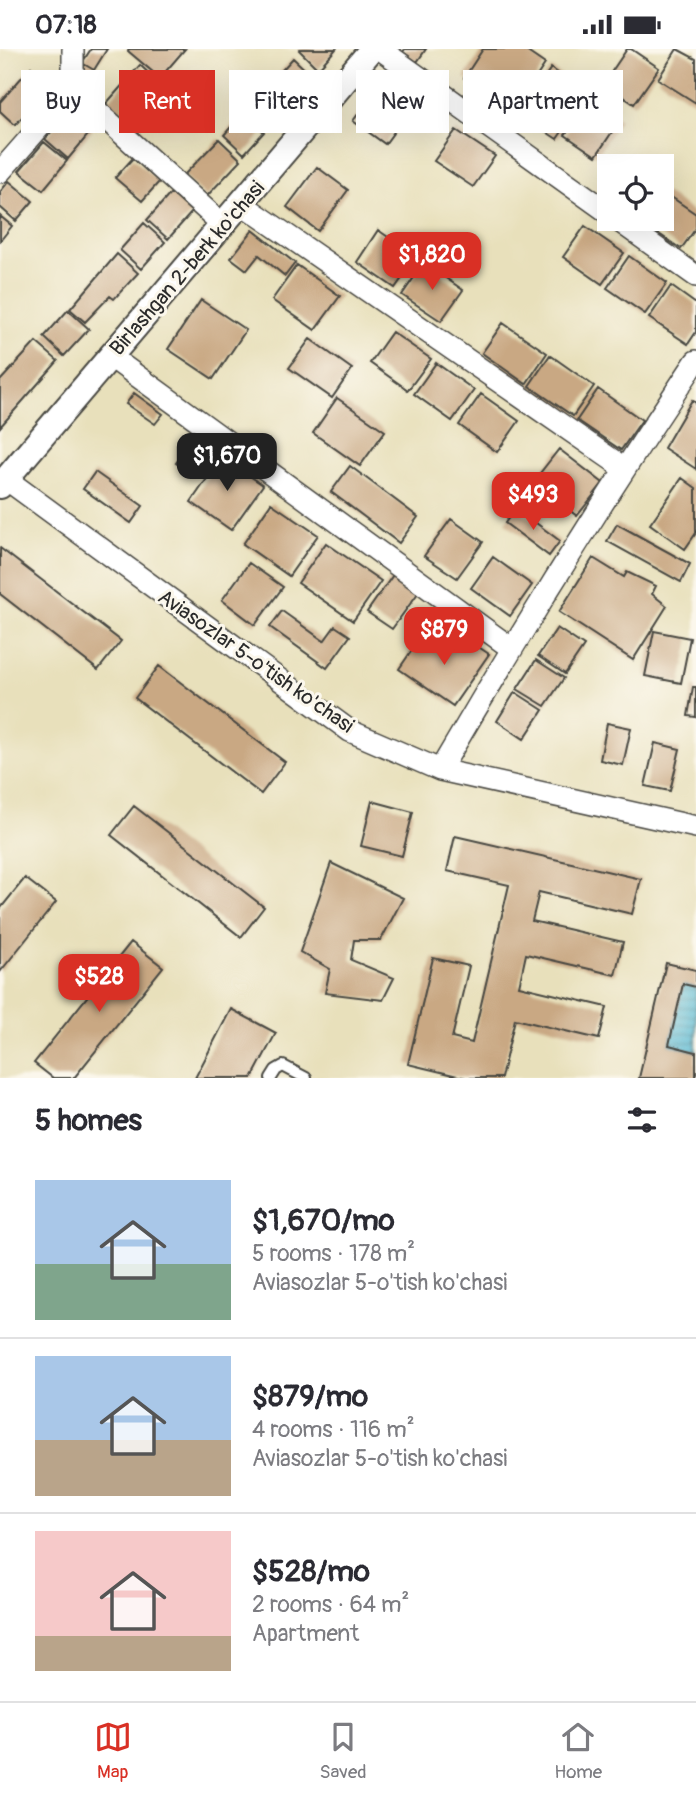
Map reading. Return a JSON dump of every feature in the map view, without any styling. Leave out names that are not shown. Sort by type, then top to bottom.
[{"type":"street","points":[[73,49],[73,70]]},
{"type":"street","name":"Birlashgan 2-berk ko'chasi","points":[[3,482],[373,49]]},
{"type":"street","points":[[380,49],[597,204]]},
{"type":"street","points":[[105,118],[223,225]]},
{"type":"street","points":[[0,172],[34,133]]},
{"type":"street","points":[[242,204],[624,468]]},
{"type":"street","points":[[633,231],[696,276]]},
{"type":"street","points":[[111,357],[511,648]]},
{"type":"street","points":[[440,770],[511,648],[624,468],[696,361]]},
{"type":"street","name":"Aviasozlar 5-o'tish ko'chasi","points":[[3,482],[349,731],[440,770],[696,827]]},
{"type":"lane","points":[[271,1078],[276,1070],[283,1066],[306,1078]]},
{"type":"water","points":[[683,984],[696,987],[696,1052],[669,1045]]},
{"type":"building","points":[[91,49],[107,49],[94,70],[82,63]]},
{"type":"building","points":[[185,49],[167,70],[151,70],[128,51]]},
{"type":"building","points":[[300,49],[336,49],[318,69]]},
{"type":"building","points":[[405,49],[426,49],[417,62],[403,52]]},
{"type":"building","points":[[483,49],[523,49],[545,64],[541,70],[469,70]]},
{"type":"building","points":[[627,49],[659,68],[634,104],[623,96],[623,70],[613,70]]},
{"type":"building","points":[[677,49],[696,59],[696,103],[658,79]]},
{"type":"building","points":[[293,58],[306,70],[282,70]]},
{"type":"building","points":[[21,78],[21,118],[15,125],[0,111],[0,102]]},
{"type":"building","points":[[119,89],[119,118],[105,105]]},
{"type":"building","points":[[229,129],[229,133],[263,133],[244,154],[224,135]]},
{"type":"building","points":[[456,130],[495,156],[473,187],[434,161]]},
{"type":"building","points":[[50,133],[90,133],[68,159],[45,139]]},
{"type":"building","points":[[370,133],[393,133],[385,144]]},
{"type":"building","points":[[548,133],[561,133],[557,139]]},
{"type":"building","points":[[566,133],[611,133],[596,156],[565,135]]},
{"type":"building","points":[[219,139],[241,160],[206,197],[184,175]]},
{"type":"building","points":[[44,142],[67,161],[43,190],[19,171]]},
{"type":"building","points":[[133,158],[159,182],[142,201],[115,178]]},
{"type":"building","points":[[317,167],[348,190],[318,231],[287,207]]},
{"type":"building","points":[[9,181],[33,201],[16,221],[0,207],[0,192]]},
{"type":"building","points":[[171,193],[192,212],[168,239],[147,220]]},
{"type":"building","points":[[674,199],[696,214],[696,228],[681,249],[655,231],[674,231]]},
{"type":"building","points":[[0,216],[12,226],[0,241]]},
{"type":"building","points":[[144,223],[165,242],[141,269],[120,250]]},
{"type":"building","points":[[585,226],[624,253],[602,284],[563,257]]},
{"type":"building","points":[[253,230],[295,263],[285,276],[259,255],[247,270],[231,258]]},
{"type":"building","points":[[378,230],[417,257],[395,288],[357,262]]},
{"type":"building","points":[[117,254],[138,273],[114,299],[110,296],[85,322],[70,309]]},
{"type":"building","points":[[629,256],[667,283],[645,314],[607,288]]},
{"type":"building","points":[[424,263],[463,290],[441,321],[402,295]]},
{"type":"building","points":[[297,265],[340,296],[315,330],[272,300]]},
{"type":"building","points":[[671,286],[696,304],[696,332],[688,344],[649,318]]},
{"type":"building","points":[[201,300],[246,330],[213,379],[168,349]]},
{"type":"building","points":[[68,310],[89,329],[64,356],[44,337]]},
{"type":"building","points":[[503,323],[547,353],[526,384],[482,353]]},
{"type":"building","points":[[392,332],[431,359],[408,390],[370,363]]},
{"type":"building","points":[[310,339],[352,369],[332,398],[289,368]]},
{"type":"building","points":[[36,342],[58,361],[0,427],[0,381]]},
{"type":"building","points":[[550,355],[594,386],[573,416],[529,386]]},
{"type":"building","points":[[436,363],[474,390],[452,421],[414,394]]},
{"type":"building","points":[[598,389],[642,420],[621,450],[577,420]]},
{"type":"building","points":[[134,393],[163,414],[155,424],[126,404]]},
{"type":"building","points":[[481,394],[519,421],[497,452],[459,425]]},
{"type":"building","points":[[337,398],[385,431],[360,466],[313,433]]},
{"type":"building","points":[[692,400],[696,403],[696,469],[664,448]]},
{"type":"building","points":[[195,437],[208,445],[189,472],[176,463]]},
{"type":"building","points":[[559,449],[603,483],[577,516],[533,482]]},
{"type":"building","points":[[222,457],[263,485],[231,530],[191,502]]},
{"type":"building","points":[[350,466],[418,517],[399,543],[331,492]]},
{"type":"building","points":[[95,472],[143,506],[131,523],[83,489]]},
{"type":"building","points":[[682,478],[696,488],[696,533],[685,549],[650,524]]},
{"type":"building","points":[[271,503],[318,535],[289,576],[243,544]]},
{"type":"building","points":[[516,508],[560,541],[549,556],[505,523]]},
{"type":"building","points":[[451,519],[483,542],[457,578],[424,556]]},
{"type":"building","points":[[617,524],[690,564],[681,582],[607,541]]},
{"type":"building","points":[[326,543],[381,581],[353,621],[298,583]]},
{"type":"building","points":[[0,548],[121,641],[98,670],[0,594]]},
{"type":"building","points":[[493,557],[532,585],[510,616],[471,588]]},
{"type":"building","points":[[593,558],[624,577],[627,572],[656,586],[652,594],[667,606],[633,660],[559,612]]},
{"type":"building","points":[[249,563],[283,587],[255,625],[222,600]]},
{"type":"building","points":[[393,575],[418,593],[392,629],[367,612]]},
{"type":"building","points":[[282,611],[324,641],[335,626],[350,636],[327,668],[270,627]]},
{"type":"building","points":[[557,628],[584,646],[565,674],[538,656]]},
{"type":"building","points":[[654,631],[690,638],[681,683],[645,676]]},
{"type":"building","points":[[423,634],[442,648],[448,638],[465,650],[471,642],[489,654],[453,706],[399,669]]},
{"type":"building","points":[[536,660],[564,678],[545,706],[517,689]]},
{"type":"building","points":[[159,666],[285,762],[261,794],[135,698]]},
{"type":"building","points":[[693,687],[696,687],[696,717],[688,716]]},
{"type":"building","points":[[515,692],[543,710],[524,739],[497,721]]},
{"type":"building","points":[[607,723],[631,728],[623,765],[600,760]]},
{"type":"building","points":[[655,743],[680,749],[670,791],[645,786]]},
{"type":"building","points":[[372,801],[413,812],[402,856],[361,846]]},
{"type":"building","points":[[134,806],[264,907],[241,937],[111,835]]},
{"type":"building","points":[[455,836],[641,879],[632,914],[539,892],[532,921],[623,942],[615,975],[526,954],[519,986],[607,1007],[599,1039],[515,1019],[501,1078],[466,1078],[408,1064],[433,958],[469,966],[452,1038],[472,1043],[509,885],[447,871]]},
{"type":"building","points":[[331,863],[403,898],[381,940],[354,940],[351,960],[394,978],[383,1000],[325,993],[330,969],[300,952]]},
{"type":"building","points":[[25,878],[56,902],[0,972],[0,909]]},
{"type":"building","points":[[131,942],[163,967],[74,1078],[53,1078],[34,1063]]},
{"type":"building","points":[[666,963],[696,970],[696,987],[683,984],[669,1045],[696,1052],[696,1078],[639,1078]]},
{"type":"building","points":[[231,1009],[276,1033],[252,1078],[195,1078]]}]
